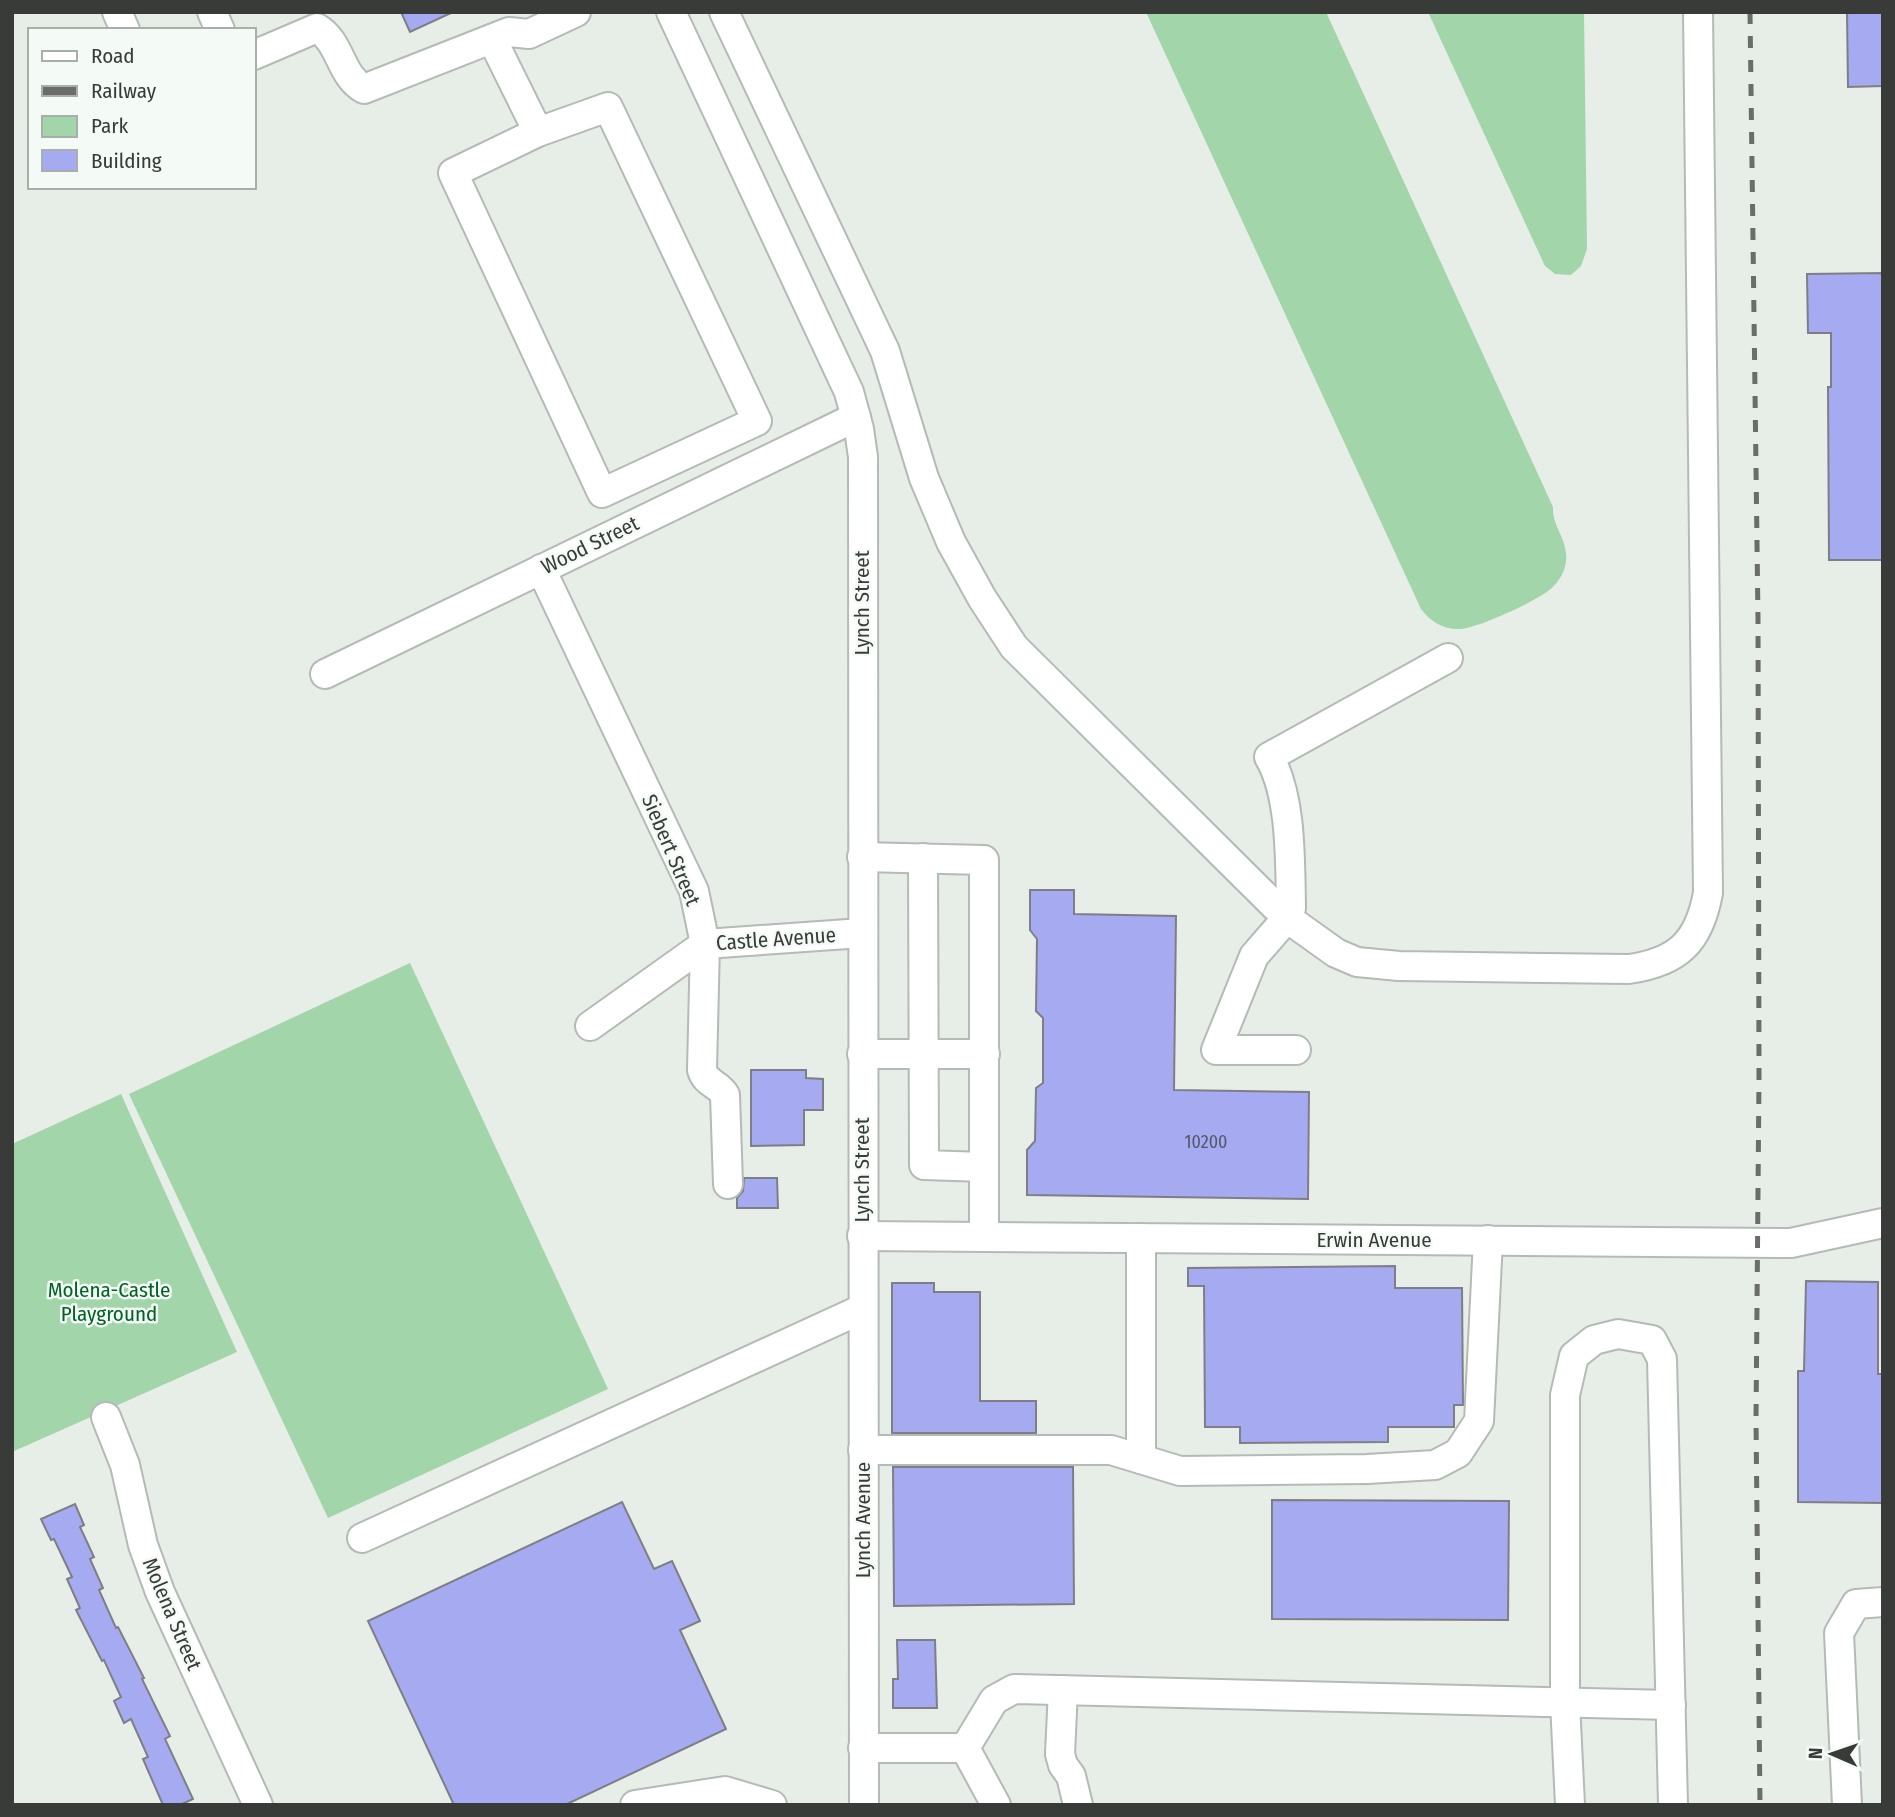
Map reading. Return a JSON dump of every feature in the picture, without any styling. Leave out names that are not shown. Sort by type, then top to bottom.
[{"type":"street","points":[[117,12],[124,28]]},
{"type":"street","points":[[212,12],[219,28]]},
{"type":"street","points":[[256,54],[317,28],[328,34],[353,83],[364,89],[508,28],[529,34],[576,12]]},
{"type":"street","name":"Lynch Street","points":[[671,12],[849,392],[863,457],[862,1236]]},
{"type":"street","points":[[724,12],[885,351],[924,478],[951,542],[982,598],[1014,647],[1287,918],[1336,953],[1357,962],[1399,966],[1629,969],[1655,965],[1681,950],[1693,934],[1705,909],[1708,874],[1698,12]]},
{"type":"street","points":[[508,28],[538,132]]},
{"type":"street","points":[[608,107],[757,421],[602,493],[453,173],[538,132],[608,107]]},
{"type":"street","name":"Wood Street","points":[[325,674],[856,418]]},
{"type":"street","name":"Siebert Street","points":[[541,569],[694,891],[705,944],[702,1070],[707,1081],[721,1089],[725,1095],[728,1184]]},
{"type":"street","points":[[1296,1050],[1216,1050],[1254,956],[1287,918],[1291,908],[1289,839],[1281,787],[1269,757],[1448,658]]},
{"type":"street","points":[[862,857],[984,860],[984,1237]]},
{"type":"street","points":[[923,858],[924,1165],[984,1167]]},
{"type":"street","name":"Castle Avenue","points":[[590,1026],[705,944],[862,933]]},
{"type":"street","points":[[862,1054],[985,1054]]},
{"type":"street","name":"Erwin Avenue","points":[[862,1236],[1791,1243],[1883,1223]]},
{"type":"street","name":"Lynch Avenue","points":[[862,1236],[863,1805]]},
{"type":"street","points":[[1141,1238],[1141,1459]]},
{"type":"street","points":[[863,1450],[1111,1450],[1180,1471],[1367,1469],[1434,1465],[1458,1453],[1479,1421],[1488,1240]]},
{"type":"street","points":[[362,1538],[862,1309]]},
{"type":"street","points":[[1570,1805],[1565,1702],[1565,1395],[1574,1356],[1594,1340],[1618,1334],[1652,1340],[1662,1359],[1673,1805]]},
{"type":"street","name":"Molena Street","points":[[106,1417],[125,1465],[143,1545],[160,1592],[258,1805]]},
{"type":"street","points":[[1847,1805],[1839,1633],[1856,1604],[1883,1602]]},
{"type":"street","points":[[965,1748],[994,1700],[1014,1689],[1671,1704]]},
{"type":"street","points":[[1063,1690],[1060,1754],[1063,1765],[1071,1776],[1078,1805]]},
{"type":"street","points":[[863,1748],[965,1748]]},
{"type":"street","points":[[965,1748],[996,1805]]},
{"type":"street","points":[[635,1805],[725,1791],[772,1805]]},
{"type":"green space","points":[[1146,12],[1326,12],[1553,507],[1566,560],[1561,576],[1548,591],[1504,614],[1466,628],[1452,629],[1442,626],[1432,621],[1421,609]]},
{"type":"green space","points":[[1428,12],[1584,12],[1587,249],[1581,266],[1571,275],[1555,274],[1545,266]]},
{"type":"green space","points":[[410,963],[608,1389],[328,1518],[129,1094]]},
{"type":"green space","name":"Molena-Castle Playground","points":[[121,1094],[237,1352],[12,1452],[12,1144]]},
{"type":"building","points":[[401,12],[453,12],[410,32]]},
{"type":"building","points":[[1847,12],[1883,12],[1883,86],[1848,87]]},
{"type":"building","points":[[1883,273],[1883,560],[1829,560],[1828,387],[1831,387],[1831,333],[1808,333],[1807,274]]},
{"type":"building","points":[[1030,890],[1074,890],[1074,914],[1176,916],[1174,1090],[1309,1092],[1308,1199],[1027,1195],[1027,1150],[1035,1141],[1036,1088],[1043,1083],[1043,1018],[1036,1011],[1037,939],[1030,930]]},
{"type":"building","points":[[751,1070],[806,1070],[806,1078],[823,1079],[823,1110],[804,1110],[804,1145],[751,1146]]},
{"type":"building","points":[[744,1178],[777,1178],[778,1208],[737,1208],[737,1198],[743,1191]]},
{"type":"building","points":[[1395,1266],[1395,1288],[1462,1288],[1463,1405],[1454,1405],[1454,1427],[1388,1427],[1388,1442],[1240,1443],[1240,1427],[1205,1427],[1204,1286],[1188,1286],[1188,1268]]},
{"type":"building","points":[[1806,1281],[1878,1282],[1878,1374],[1883,1374],[1883,1503],[1798,1502],[1798,1371],[1804,1371]]},
{"type":"building","points":[[892,1283],[934,1283],[934,1292],[980,1292],[980,1401],[1036,1401],[1036,1433],[892,1433]]},
{"type":"building","points":[[893,1467],[1073,1467],[1074,1604],[894,1606]]},
{"type":"building","points":[[1272,1500],[1509,1501],[1508,1620],[1272,1619]]},
{"type":"building","points":[[622,1502],[654,1569],[672,1561],[700,1621],[680,1630],[726,1729],[565,1805],[454,1805],[368,1621]]},
{"type":"building","points":[[75,1504],[84,1525],[80,1527],[94,1557],[90,1559],[103,1588],[99,1590],[116,1628],[118,1627],[144,1678],[142,1679],[170,1736],[165,1739],[193,1799],[180,1805],[163,1805],[143,1759],[148,1757],[131,1719],[124,1723],[114,1701],[121,1697],[76,1610],[80,1608],[67,1579],[72,1577],[41,1519]]},
{"type":"building","points":[[897,1640],[935,1640],[937,1708],[893,1708],[893,1679],[898,1679]]},
{"type":"railway","points":[[1750,12],[1758,619],[1759,1077],[1756,1420],[1760,1805]]}]
